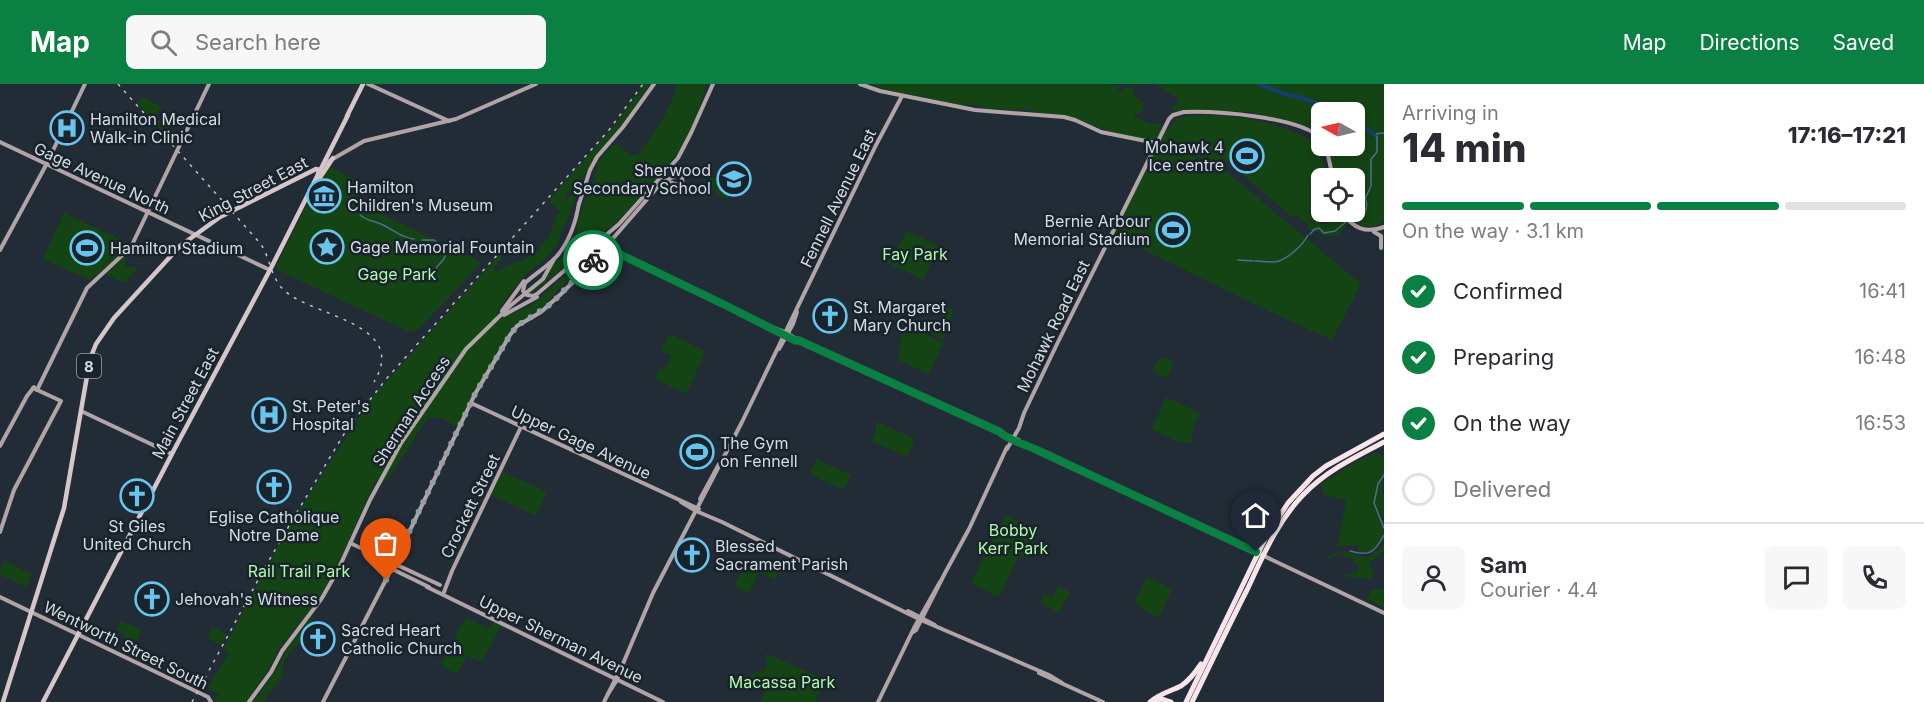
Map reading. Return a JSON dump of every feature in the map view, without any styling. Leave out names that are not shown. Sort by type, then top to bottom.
[{"type":"highway","points":[[1194,702],[1213,653],[1267,536],[1288,503],[1313,476],[1326,466],[1384,434]]},
{"type":"highway","points":[[1186,702],[1275,531],[1292,507],[1317,482],[1384,442]]},
{"type":"highway","points":[[1150,702],[1191,678],[1213,653]]},
{"type":"highway","points":[[1156,702],[1162,699],[1171,702]]},
{"type":"main road","points":[[0,250],[46,165],[85,84]]},
{"type":"main road","points":[[0,446],[28,393],[35,389],[39,382],[87,288],[128,250],[209,84]]},
{"type":"main road","name":"Main Street East","points":[[44,702],[270,270],[363,84]]},
{"type":"main road","points":[[368,84],[449,121]]},
{"type":"main road","name":"King Street East","points":[[3,702],[64,508],[90,359],[98,340],[117,315],[167,260],[220,217],[314,170],[364,141],[449,121],[536,84]]},
{"type":"main road","points":[[498,317],[524,281],[559,251],[565,241],[594,162],[654,84]]},
{"type":"main road","points":[[524,294],[535,296],[619,224],[672,168],[692,133],[712,84]]},
{"type":"main road","points":[[860,84],[902,96],[975,110],[1064,117],[1101,132],[1156,143]]},
{"type":"main road","name":"Fennell Avenue East","points":[[604,702],[650,601],[717,466],[786,335],[902,96]]},
{"type":"main road","name":"Mohawk Road East","points":[[878,702],[967,532],[1160,134],[1171,117],[1180,113],[1239,114],[1311,131]]},
{"type":"main road","name":"Main Street East","points":[[314,170],[324,160],[348,115]]},
{"type":"main road","name":"Gage Avenue North","points":[[0,142],[270,270]]},
{"type":"main road","points":[[312,188],[333,158]]},
{"type":"main road","points":[[660,186],[668,182],[679,185],[682,183],[682,179],[672,168]]},
{"type":"main road","points":[[323,702],[394,565],[471,403],[510,335],[517,326],[551,304],[664,181],[674,177],[672,168]]},
{"type":"main road","points":[[314,170],[319,171],[317,177]]},
{"type":"main road","points":[[498,317],[543,279],[566,242],[579,203]]},
{"type":"main road","points":[[1350,222],[1353,226],[1380,236],[1381,248]]},
{"type":"main road","points":[[1370,231],[1384,227]]},
{"type":"main road","points":[[605,247],[786,335],[1013,438],[1384,613]]},
{"type":"main road","points":[[524,294],[525,283],[554,259]]},
{"type":"main road","points":[[498,317],[542,278],[541,274],[536,273]]},
{"type":"main road","points":[[498,317],[541,294],[556,277]]},
{"type":"main road","points":[[524,281],[521,286],[524,294],[533,298],[541,294]]},
{"type":"main road","name":"Sherman Access","points":[[351,543],[358,524],[405,437],[466,349],[498,317]]},
{"type":"main road","points":[[0,532],[14,490],[61,401],[35,389]]},
{"type":"main road","name":"Upper Gage Avenue","points":[[471,403],[921,618],[1103,702]]},
{"type":"main road","points":[[81,411],[172,454]]},
{"type":"main road","name":"Crockett Street","points":[[444,594],[448,580],[521,427]]},
{"type":"main road","name":"Sherman Access","points":[[249,702],[271,672],[286,645],[322,598],[355,535],[358,524]]},
{"type":"main road","points":[[355,535],[356,543],[361,547]]},
{"type":"main road","points":[[351,543],[440,585],[444,594]]},
{"type":"main road","points":[[346,553],[354,547],[361,547]]},
{"type":"main road","name":"Upper Sherman Avenue","points":[[394,565],[427,587],[663,702]]},
{"type":"main road","points":[[440,585],[448,580]]},
{"type":"main road","name":"Wentworth Street South","points":[[0,597],[211,701]]},
{"type":"green space","name":"Rail Trail Park","points":[[644,84],[650,84],[627,118],[592,160],[587,172],[565,197],[565,200],[578,184],[581,185],[556,246],[544,260],[526,274],[501,305],[496,316],[500,319],[533,304],[587,255],[596,252],[590,261],[559,289],[543,308],[509,329],[457,427],[442,418],[427,419],[386,482],[379,480],[375,483],[319,599],[279,648],[267,672],[246,702],[214,702],[215,696],[220,695],[208,688],[229,653],[224,648],[278,546],[372,398],[505,248],[507,248],[506,251],[494,271],[526,259],[534,254],[549,237],[557,215],[562,213],[551,204],[551,198],[616,124]]},
{"type":"green space","points":[[677,84],[706,84],[689,135],[676,155],[618,221],[532,293],[531,291],[547,276],[553,261],[561,258],[575,237],[577,221],[595,177],[599,160],[612,146],[617,145],[630,155],[637,155],[661,121]]},
{"type":"green space","points":[[872,84],[1111,84],[1112,87],[1119,86],[1120,92],[1127,87],[1133,88],[1135,96],[1144,105],[1142,111],[1134,117],[1152,124],[1159,123],[1162,126],[1159,130],[1167,132],[1177,118],[1204,115],[1248,119],[1277,126],[1311,140],[1311,156],[1322,156],[1325,168],[1311,168],[1311,211],[1309,211],[1311,222],[1323,224],[1352,222],[1339,234],[1326,237],[1308,230],[1308,223],[1301,220],[1299,215],[1293,218],[1219,154],[1220,168],[1184,149],[1181,155],[1174,152],[1164,146],[1157,137],[1153,141],[1107,132],[1107,130],[1101,128],[1099,130],[1066,116],[1027,110],[988,109],[977,105],[961,105],[881,88]]},
{"type":"green space","points":[[1155,84],[1384,84],[1384,217],[1379,226],[1364,227],[1352,222],[1365,222],[1365,168],[1333,168],[1331,156],[1365,156],[1365,102],[1311,102],[1311,128],[1251,112],[1173,110],[1178,103],[1178,98]]},
{"type":"green space","points":[[142,97],[161,106],[155,118],[167,124],[168,130],[178,132],[174,140],[166,136],[138,104]]},
{"type":"green space","points":[[1156,146],[1182,156],[1185,152],[1228,173],[1361,284],[1332,340],[1113,235]]},
{"type":"green space","name":"Gage Park","points":[[328,166],[362,183],[353,201],[482,262],[419,329],[410,332],[275,269],[317,182]]},
{"type":"green space","points":[[726,170],[738,177],[727,199],[714,192]]},
{"type":"green space","points":[[711,176],[719,181],[712,193],[704,188]]},
{"type":"green space","name":"Hamilton Stadium","points":[[64,213],[128,243],[129,246],[90,280],[43,259]]},
{"type":"green space","name":"Fay Park","points":[[907,231],[939,246],[923,280],[886,262]]},
{"type":"green space","points":[[125,256],[127,258],[124,267],[138,267],[124,283],[105,274]]},
{"type":"green space","points":[[944,306],[954,311],[950,323],[943,320],[941,315]]},
{"type":"green space","points":[[939,324],[949,326],[943,339],[931,334],[933,328]]},
{"type":"green space","points":[[905,325],[943,343],[929,374],[898,360]]},
{"type":"green space","points":[[670,334],[705,351],[687,394],[655,379],[659,368],[664,370],[671,356],[661,350]]},
{"type":"green space","points":[[1167,358],[1174,362],[1167,378],[1154,372],[1155,365],[1160,359]]},
{"type":"green space","points":[[1166,397],[1200,413],[1193,428],[1192,443],[1179,442],[1152,429]]},
{"type":"green space","points":[[878,422],[915,439],[907,457],[872,441]]},
{"type":"green space","points":[[1377,453],[1382,456],[1384,454],[1384,475],[1374,495],[1384,477],[1382,493],[1384,495],[1384,517],[1374,508],[1382,520],[1384,535],[1378,547],[1372,552],[1359,552],[1358,545],[1338,546],[1346,500],[1324,495],[1321,484],[1357,461]]},
{"type":"green space","points":[[816,459],[851,475],[844,490],[810,474]]},
{"type":"green space","points":[[503,472],[547,492],[536,516],[491,495]]},
{"type":"green space","name":"Bobby Kerr Park","points":[[1006,515],[1023,524],[1036,538],[1028,558],[1019,555],[999,597],[971,583]]},
{"type":"green space","points":[[1384,545],[1384,552],[1371,560],[1369,568],[1374,570],[1370,580],[1346,577],[1345,575],[1358,572],[1359,566],[1354,563],[1354,559],[1339,554],[1330,559],[1328,557],[1344,552],[1369,556]]},
{"type":"green space","points":[[748,559],[779,573],[775,580],[759,572],[749,593],[734,586]]},
{"type":"green space","points":[[4,561],[32,574],[26,587],[0,575]]},
{"type":"green space","points":[[1147,577],[1172,589],[1159,618],[1134,602]]},
{"type":"green space","points":[[1058,586],[1070,592],[1059,613],[1040,603],[1045,593],[1052,599]]},
{"type":"green space","points":[[1384,589],[1384,608],[1367,599],[1371,590]]},
{"type":"green space","points":[[313,615],[306,632],[284,661],[279,682],[264,702],[251,702],[258,696],[290,644]]},
{"type":"green space","points":[[467,618],[490,629],[494,622],[501,626],[482,662],[467,656],[457,674],[441,666],[462,623]]},
{"type":"green space","points":[[121,621],[141,630],[135,644],[124,639],[126,634],[116,630]]},
{"type":"green space","points":[[212,627],[227,634],[220,645],[208,638]]},
{"type":"green space","name":"Macassa Park","points":[[765,653],[826,680],[815,702],[760,702],[765,690],[748,682],[752,674],[764,670],[767,665]]},
{"type":"waterway","points":[[1259,84],[1313,102]]},
{"type":"waterway","points":[[1365,127],[1374,134]]},
{"type":"waterway","points":[[1365,199],[1371,186],[1371,159],[1377,152],[1377,137],[1374,134],[1384,133]]},
{"type":"waterway","points":[[1365,199],[1365,212]]},
{"type":"waterway","points":[[360,215],[414,239]]},
{"type":"waterway","points":[[1313,230],[1319,228],[1324,233],[1335,231],[1346,222]]},
{"type":"waterway","points":[[1310,234],[1313,231]]},
{"type":"waterway","points":[[1275,262],[1294,252],[1308,235]]},
{"type":"waterway","points":[[422,240],[434,240],[444,247],[444,259],[435,271]]},
{"type":"waterway","points":[[1238,260],[1253,261]]},
{"type":"waterway","points":[[1255,261],[1274,262]]},
{"type":"waterway","points":[[1384,475],[1378,484],[1374,503],[1384,528]]},
{"type":"waterway","points":[[1350,551],[1371,552],[1378,546],[1384,535]]},
{"type":"railway","points":[[118,84],[260,243],[281,287],[300,301],[336,316],[369,335],[379,347],[381,363],[374,382]]},
{"type":"railway","points":[[192,702],[264,569],[347,429],[387,378],[609,130],[643,84]]},
{"type":"way so far","points":[[386,580],[475,394],[510,335],[517,326],[551,304],[593,260]]},
{"type":"place","name":"Hamilton Medical Walk-in Clinic","points":[[67,128]]},
{"type":"place","name":"Mohawk 4 Ice centre","points":[[1247,156]]},
{"type":"place","name":"Sherwood Secondary School","points":[[734,179]]},
{"type":"place","name":"Hamilton Children's Museum","points":[[324,196]]},
{"type":"place","name":"Bernie Arbour Memorial Stadium","points":[[1173,230]]},
{"type":"place","name":"Gage Memorial Fountain","points":[[327,247]]},
{"type":"place","name":"Hamilton Stadium","points":[[87,248]]},
{"type":"place","name":"St. Margaret Mary Church","points":[[830,316]]},
{"type":"place","name":"St. Peter's Hospital","points":[[269,415]]},
{"type":"place","name":"The Gym on Fennell","points":[[697,452]]},
{"type":"place","name":"Eglise Catholique Notre Dame","points":[[274,487]]},
{"type":"place","name":"St Giles United Church","points":[[137,496]]},
{"type":"place","name":"Blessed Sacrament Parish","points":[[692,555]]},
{"type":"place","name":"Jehovah's Witness","points":[[152,599]]},
{"type":"place","name":"Sacred Heart Catholic Church","points":[[318,639]]},
{"type":"route","points":[[593,260],[605,247],[796,341],[1000,432],[1001,435],[1256,552]]}]
